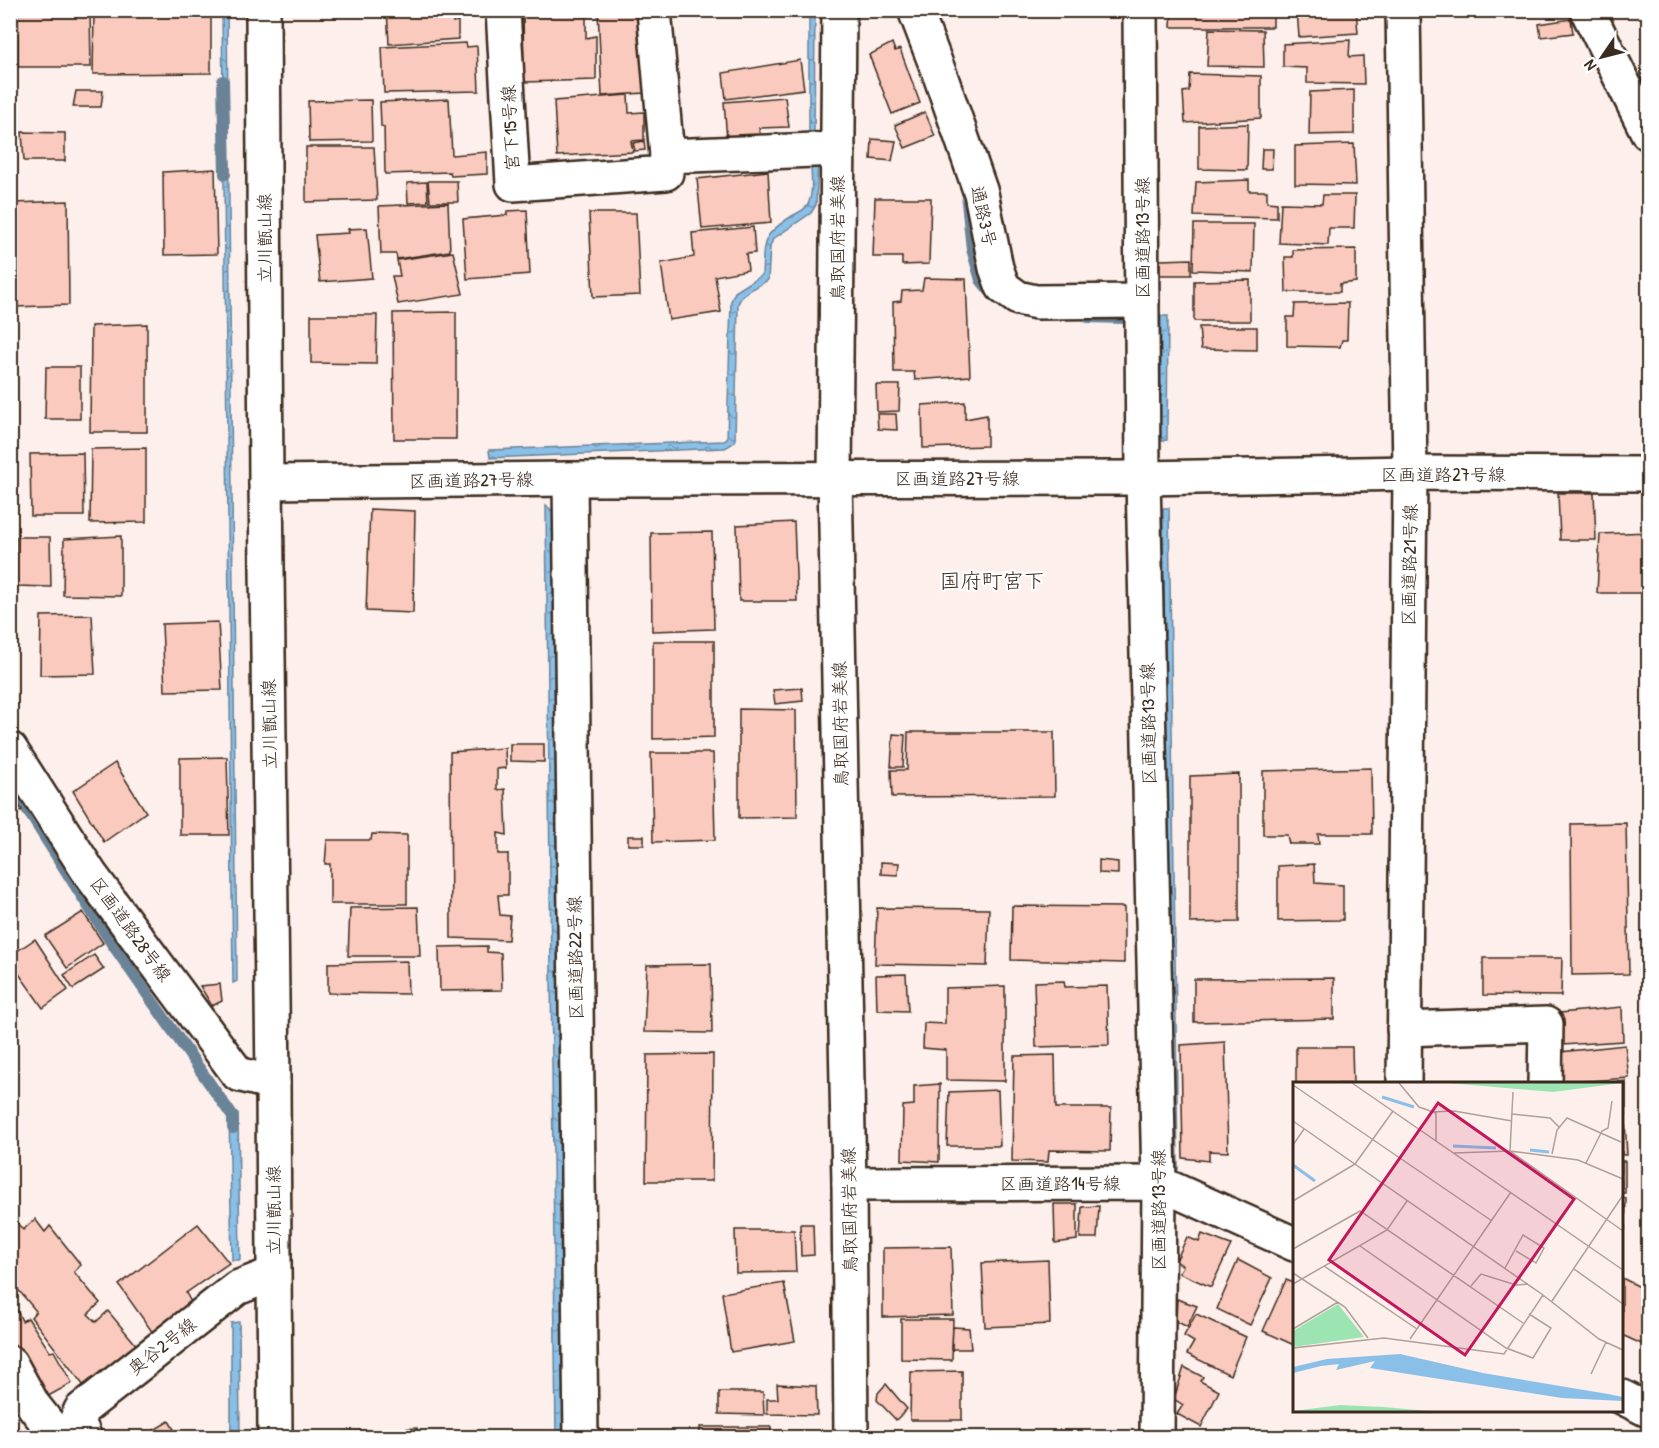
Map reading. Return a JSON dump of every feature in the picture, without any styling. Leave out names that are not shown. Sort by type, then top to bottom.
[{"type":"street","name":"立川甑山線","points":[[263,10],[274,1437]]},
{"type":"street","name":"宮下15号線","points":[[503,10],[513,184],[666,173],[667,156]]},
{"type":"street","points":[[654,10],[667,156],[838,149]]},
{"type":"street","name":"鳥取国府岩美線","points":[[839,10],[835,478],[849,1184],[851,1437]]},
{"type":"street","name":"通路3号","points":[[915,10],[981,193],[996,268],[1003,287],[1018,298],[1036,302],[1142,301]]},
{"type":"street","name":"区画道路13号線","points":[[1140,10],[1143,478],[1159,1183],[1156,1437]]},
{"type":"street","name":"区画道路21号線","points":[[1403,10],[1410,473],[1404,1082]]},
{"type":"street","points":[[1587,10],[1648,133]]},
{"type":"street","name":"区画道路27号線","points":[[266,482],[1143,478],[1410,473],[1648,474]]},
{"type":"street","name":"区画道路22号線","points":[[570,479],[581,1437]]},
{"type":"street","name":"区画道路28号線","points":[[10,749],[90,874],[238,1074],[273,1083]]},
{"type":"street","points":[[1404,1029],[1546,1024],[1545,1082]]},
{"type":"street","name":"区画道路14号線","points":[[849,1184],[1159,1183],[1293,1244]]},
{"type":"street","name":"奥谷2号線","points":[[85,1437],[77,1419],[81,1410],[237,1288],[273,1274]]},
{"type":"street","points":[[10,1363],[33,1405],[59,1437]]},
{"type":"street","points":[[1623,1398],[1648,1410]]},
{"type":"water","points":[[222,11],[227,11],[237,981],[233,983],[225,254]]},
{"type":"water","points":[[809,11],[815,11],[814,140],[809,140]]},
{"type":"water","points":[[818,163],[816,205],[811,213],[773,239],[770,247],[768,280],[747,292],[738,304],[735,440],[732,444],[725,448],[490,458],[489,450],[724,441],[727,439],[731,301],[735,292],[762,275],[764,246],[769,234],[807,206],[811,191],[811,164]]},
{"type":"water","points":[[1161,316],[1168,316],[1167,440],[1160,441]]},
{"type":"water","points":[[546,505],[553,512],[563,1438],[556,1437]]},
{"type":"water","points":[[1163,508],[1169,508],[1178,1169],[1171,1166]]},
{"type":"water","points":[[238,1113],[240,1260],[232,1260],[229,1114]]},
{"type":"water","points":[[239,1322],[240,1437],[231,1437],[231,1323]]},
{"type":"building","points":[[18,10],[90,10],[91,67],[18,67]]},
{"type":"building","points":[[94,10],[211,10],[211,73],[93,74]]},
{"type":"building","points":[[387,10],[453,10],[453,22],[458,21],[458,39],[389,44]]},
{"type":"building","points":[[523,10],[586,12],[586,38],[596,36],[596,80],[524,82]]},
{"type":"building","points":[[598,10],[638,10],[644,93],[602,96]]},
{"type":"building","points":[[1172,10],[1268,10],[1268,13],[1273,13],[1273,27],[1171,27]]},
{"type":"building","points":[[1297,10],[1356,10],[1358,33],[1299,37]]},
{"type":"building","points":[[1571,19],[1573,33],[1541,37],[1539,24]]},
{"type":"building","points":[[1209,29],[1263,30],[1264,67],[1207,66]]},
{"type":"building","points":[[1350,40],[1349,57],[1363,56],[1364,84],[1307,83],[1307,68],[1283,67],[1283,44]]},
{"type":"building","points":[[466,43],[467,47],[477,46],[479,91],[384,93],[382,47]]},
{"type":"building","points":[[892,43],[895,51],[900,49],[920,103],[892,114],[869,55]]},
{"type":"building","points":[[800,60],[804,89],[726,99],[723,73]]},
{"type":"building","points":[[1190,74],[1261,76],[1261,118],[1185,123],[1183,92],[1189,91]]},
{"type":"building","points":[[1354,90],[1354,134],[1309,135],[1310,92]]},
{"type":"building","points":[[76,91],[103,91],[101,107],[73,107]]},
{"type":"building","points":[[628,95],[629,113],[644,112],[644,140],[631,141],[633,152],[557,156],[554,101]]},
{"type":"building","points":[[785,97],[789,127],[759,128],[761,139],[727,140],[724,102]]},
{"type":"building","points":[[449,99],[452,155],[487,152],[487,174],[451,176],[450,172],[385,174],[384,127],[381,126],[380,102]]},
{"type":"building","points":[[371,100],[372,141],[309,142],[308,101]]},
{"type":"building","points":[[925,112],[935,136],[905,148],[895,125]]},
{"type":"building","points":[[1248,124],[1247,170],[1199,169],[1199,126]]},
{"type":"building","points":[[22,132],[65,133],[65,161],[24,161]]},
{"type":"building","points":[[872,139],[896,141],[892,161],[871,159]]},
{"type":"building","points":[[644,141],[645,150],[635,151],[633,143]]},
{"type":"building","points":[[1354,144],[1356,185],[1295,184],[1295,146]]},
{"type":"building","points":[[306,147],[374,147],[377,200],[306,202]]},
{"type":"building","points":[[1262,149],[1273,149],[1272,169],[1261,169]]},
{"type":"building","points":[[215,169],[217,254],[164,255],[163,172]]},
{"type":"building","points":[[768,171],[771,223],[702,229],[697,179]]},
{"type":"building","points":[[1249,180],[1249,191],[1267,191],[1267,202],[1277,203],[1277,218],[1194,216],[1196,182]]},
{"type":"building","points":[[428,181],[457,181],[458,202],[430,202]]},
{"type":"building","points":[[427,182],[428,202],[408,203],[407,183]]},
{"type":"building","points":[[1323,195],[1355,195],[1354,228],[1329,228],[1328,245],[1279,243],[1281,203],[1322,204]]},
{"type":"building","points":[[875,198],[931,198],[929,264],[902,265],[902,257],[873,257]]},
{"type":"building","points":[[68,201],[69,305],[15,307],[14,203]]},
{"type":"building","points":[[448,203],[450,251],[397,259],[396,254],[381,254],[379,206]]},
{"type":"building","points":[[527,210],[530,274],[467,279],[463,219],[507,215],[507,211]]},
{"type":"building","points":[[589,213],[636,213],[640,295],[593,297]]},
{"type":"building","points":[[1194,224],[1254,224],[1253,272],[1193,270]]},
{"type":"building","points":[[753,227],[755,253],[746,254],[748,270],[715,276],[721,312],[669,320],[661,263],[694,257],[692,233]]},
{"type":"building","points":[[367,228],[372,278],[320,282],[315,235],[349,233],[348,229]]},
{"type":"building","points":[[1356,249],[1356,282],[1340,284],[1340,292],[1286,292],[1285,257],[1293,257],[1293,250]]},
{"type":"building","points":[[453,252],[463,294],[398,304],[392,276],[400,276],[397,260]]},
{"type":"building","points":[[1191,259],[1191,275],[1160,275],[1160,260]]},
{"type":"building","points":[[924,278],[966,279],[970,376],[915,380],[914,372],[894,372],[893,302],[901,301],[902,291],[922,290]]},
{"type":"building","points":[[1250,280],[1250,321],[1194,321],[1194,281]]},
{"type":"building","points":[[1348,303],[1347,340],[1342,340],[1340,347],[1287,346],[1287,317],[1294,317],[1295,304]]},
{"type":"building","points":[[456,312],[456,439],[394,439],[393,313]]},
{"type":"building","points":[[311,315],[377,315],[376,364],[311,363]]},
{"type":"building","points":[[147,324],[147,432],[90,432],[91,326]]},
{"type":"building","points":[[1199,327],[1257,327],[1257,350],[1201,349]]},
{"type":"building","points":[[46,367],[80,367],[80,419],[45,419]]},
{"type":"building","points":[[876,385],[900,385],[899,411],[877,412]]},
{"type":"building","points":[[965,402],[965,419],[987,415],[987,446],[923,448],[922,405]]},
{"type":"building","points":[[877,414],[896,414],[897,430],[878,429]]},
{"type":"building","points":[[146,448],[146,522],[90,523],[91,449]]},
{"type":"building","points":[[83,453],[84,516],[31,516],[30,454]]},
{"type":"building","points":[[1558,493],[1594,493],[1596,540],[1560,540]]},
{"type":"building","points":[[370,509],[415,511],[413,613],[366,611]]},
{"type":"building","points":[[794,522],[797,601],[739,601],[737,525]]},
{"type":"building","points":[[712,532],[714,629],[652,631],[651,533]]},
{"type":"building","points":[[1648,532],[1648,593],[1597,593],[1600,534]]},
{"type":"building","points":[[121,536],[121,596],[63,595],[64,539]]},
{"type":"building","points":[[16,537],[50,537],[51,587],[16,586]]},
{"type":"building","points":[[92,615],[95,674],[40,675],[41,616]]},
{"type":"building","points":[[218,622],[222,690],[165,691],[162,624]]},
{"type":"building","points":[[653,641],[714,641],[714,737],[653,739]]},
{"type":"building","points":[[802,688],[803,701],[775,704],[773,690]]},
{"type":"building","points":[[739,709],[796,710],[797,817],[739,818]]},
{"type":"building","points":[[908,732],[1054,732],[1055,796],[892,797],[891,770],[907,770]]},
{"type":"building","points":[[893,734],[905,735],[903,767],[891,767]]},
{"type":"building","points":[[510,744],[544,744],[544,762],[510,761]]},
{"type":"building","points":[[505,748],[506,768],[497,769],[497,790],[505,789],[507,835],[498,833],[498,854],[508,854],[508,895],[498,895],[500,915],[510,916],[508,940],[451,938],[450,752]]},
{"type":"building","points":[[651,753],[713,753],[715,840],[653,842]]},
{"type":"building","points":[[227,757],[229,835],[180,835],[180,758]]},
{"type":"building","points":[[115,763],[146,812],[104,842],[73,791]]},
{"type":"building","points":[[1371,768],[1372,834],[1318,834],[1319,844],[1289,844],[1287,835],[1263,835],[1263,771]]},
{"type":"building","points":[[1239,774],[1239,922],[1190,923],[1190,776]]},
{"type":"building","points":[[10,792],[22,810],[10,817]]},
{"type":"building","points":[[1626,823],[1629,974],[1572,975],[1571,824]]},
{"type":"building","points":[[372,834],[407,835],[407,904],[330,904],[330,864],[325,864],[327,840],[371,840]]},
{"type":"building","points":[[628,836],[644,836],[644,845],[628,845]]},
{"type":"building","points":[[1099,860],[1118,862],[1118,874],[1099,873]]},
{"type":"building","points":[[881,862],[899,863],[898,875],[881,874]]},
{"type":"building","points":[[1314,864],[1315,883],[1343,885],[1343,920],[1278,921],[1278,866]]},
{"type":"building","points":[[1012,906],[1124,907],[1124,963],[1011,960]]},
{"type":"building","points":[[418,907],[420,956],[348,956],[350,908]]},
{"type":"building","points":[[877,908],[989,909],[987,966],[875,964]]},
{"type":"building","points":[[83,912],[103,943],[67,968],[45,936]]},
{"type":"building","points":[[35,939],[68,990],[43,1008],[10,961],[10,956]]},
{"type":"building","points":[[487,946],[487,952],[501,953],[502,990],[440,991],[439,947]]},
{"type":"building","points":[[94,955],[104,969],[73,989],[64,975]]},
{"type":"building","points":[[1483,958],[1562,958],[1561,996],[1483,995]]},
{"type":"building","points":[[407,961],[408,994],[328,993],[328,963]]},
{"type":"building","points":[[711,964],[712,1033],[644,1032],[647,965]]},
{"type":"building","points":[[906,974],[908,1011],[877,1010],[876,975]]},
{"type":"building","points":[[1334,978],[1334,1019],[1194,1022],[1194,979]]},
{"type":"building","points":[[1064,981],[1065,987],[1107,986],[1109,1045],[1036,1047],[1034,982]]},
{"type":"building","points":[[220,984],[222,1001],[212,1006],[200,986]]},
{"type":"building","points":[[1005,986],[1005,1081],[946,1080],[946,1050],[923,1048],[924,1023],[945,1024],[945,988]]},
{"type":"building","points":[[1622,1007],[1623,1041],[1562,1045],[1560,1013]]},
{"type":"building","points":[[1225,1042],[1228,1152],[1209,1151],[1209,1161],[1183,1158],[1181,1045]]},
{"type":"building","points":[[1625,1045],[1629,1078],[1563,1082],[1560,1052]]},
{"type":"building","points":[[1296,1047],[1352,1047],[1353,1082],[1296,1082]]},
{"type":"building","points":[[713,1054],[712,1181],[646,1181],[647,1055]]},
{"type":"building","points":[[1055,1055],[1056,1108],[1111,1108],[1110,1151],[1049,1150],[1048,1162],[1012,1161],[1014,1056]]},
{"type":"building","points":[[1626,1081],[1626,1115],[1623,1115],[1623,1082],[1615,1082]]},
{"type":"building","points":[[940,1084],[939,1162],[902,1160],[903,1106],[914,1105],[914,1086]]},
{"type":"building","points":[[998,1090],[1000,1146],[947,1146],[949,1092]]},
{"type":"building","points":[[1623,1121],[1625,1121],[1627,1155],[1623,1155]]},
{"type":"building","points":[[1623,1161],[1625,1161],[1625,1193],[1623,1193]]},
{"type":"building","points":[[1626,1198],[1625,1230],[1623,1230],[1623,1199]]},
{"type":"building","points":[[1054,1204],[1077,1204],[1077,1240],[1055,1243]]},
{"type":"building","points":[[1099,1206],[1097,1238],[1080,1238],[1082,1207]]},
{"type":"building","points":[[35,1219],[45,1232],[50,1226],[81,1265],[74,1272],[100,1303],[88,1314],[96,1322],[108,1311],[138,1347],[87,1390],[31,1317],[36,1311],[10,1280],[10,1227],[16,1221],[23,1230]]},
{"type":"building","points":[[198,1224],[229,1263],[186,1293],[191,1302],[153,1333],[119,1285]]},
{"type":"building","points":[[800,1224],[813,1224],[814,1255],[801,1256]]},
{"type":"building","points":[[735,1230],[794,1230],[796,1272],[736,1273]]},
{"type":"building","points":[[1202,1234],[1231,1245],[1211,1287],[1179,1273],[1183,1266],[1176,1261],[1187,1237],[1199,1242]]},
{"type":"building","points":[[951,1247],[953,1315],[883,1317],[883,1248]]},
{"type":"building","points":[[1048,1260],[1050,1324],[985,1327],[982,1263]]},
{"type":"building","points":[[1238,1260],[1272,1278],[1250,1325],[1217,1309]]},
{"type":"building","points":[[1623,1278],[1648,1291],[1648,1347],[1623,1335]]},
{"type":"building","points":[[1286,1280],[1293,1283],[1293,1345],[1263,1331]]},
{"type":"building","points":[[784,1283],[795,1341],[731,1352],[722,1293]]},
{"type":"building","points":[[1177,1299],[1197,1306],[1187,1327],[1176,1321]]},
{"type":"building","points":[[17,1310],[22,1321],[28,1318],[50,1352],[54,1351],[72,1383],[43,1399],[10,1338],[10,1314]]},
{"type":"building","points":[[1196,1314],[1246,1337],[1230,1375],[1187,1354],[1194,1342],[1184,1336]]},
{"type":"building","points":[[901,1319],[953,1319],[952,1360],[901,1359]]},
{"type":"building","points":[[953,1327],[969,1328],[971,1349],[952,1349]]},
{"type":"building","points":[[1184,1367],[1203,1377],[1200,1381],[1219,1391],[1201,1427],[1177,1414],[1183,1405],[1174,1399]]},
{"type":"building","points":[[962,1371],[962,1420],[910,1420],[911,1372]]},
{"type":"building","points":[[777,1384],[816,1386],[817,1415],[767,1414],[767,1399],[778,1399]]},
{"type":"building","points":[[886,1384],[907,1409],[896,1420],[877,1400],[878,1393]]},
{"type":"building","points":[[719,1392],[763,1392],[764,1415],[719,1414]]},
{"type":"building","points":[[12,1418],[23,1438],[10,1438],[10,1419]]},
{"type":"building","points":[[169,1421],[175,1431],[164,1438],[158,1438],[154,1430]]},
{"type":"building","points":[[700,1427],[771,1427],[771,1438],[700,1438]]},
{"type":"building","points":[[417,1428],[418,1438],[343,1438],[343,1432]]},
{"type":"waterway","points":[[223,81],[225,174]]},
{"type":"waterway","points":[[967,202],[972,249],[981,280],[994,296]]},
{"type":"waterway","points":[[1088,317],[1125,318]]},
{"type":"waterway","points":[[10,782],[111,942],[233,1117],[233,1128]]},
{"type":"district","name":"国府町宮下","points":[[992,580]]}]
